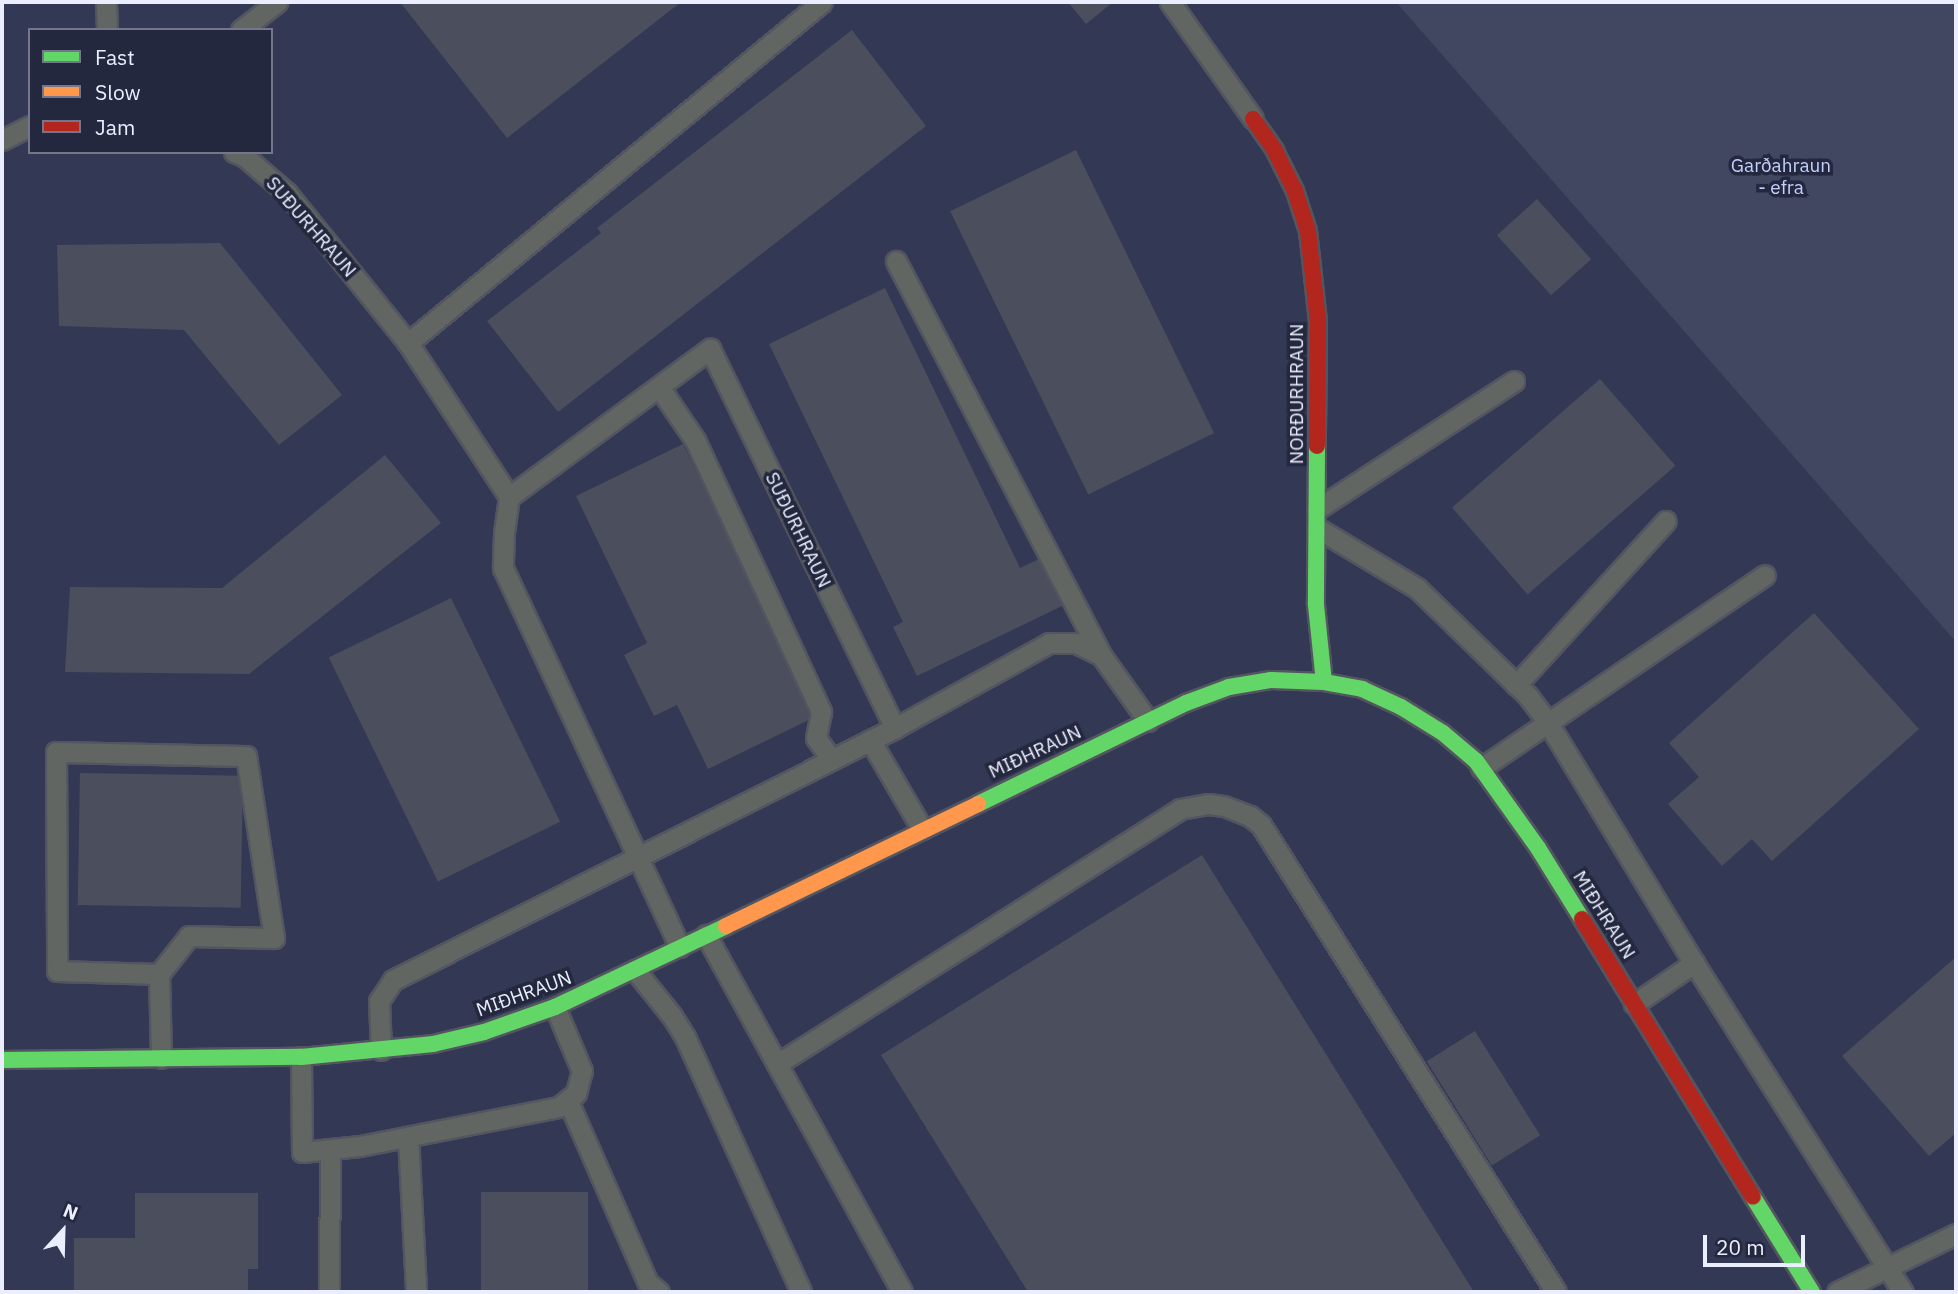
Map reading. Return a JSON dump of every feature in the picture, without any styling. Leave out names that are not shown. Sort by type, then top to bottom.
[{"type":"street","name":"NORÐURHRAUN","points":[[1253,120],[1275,151],[1295,191],[1308,231],[1315,276],[1317,605],[1324,682]]},
{"type":"street","name":"MIÐHRAUN","points":[[2,1060],[301,1057],[433,1044],[484,1032],[555,1007],[635,970],[922,829],[1148,722],[1229,687],[1271,680],[1324,682],[1362,689],[1401,707],[1443,733],[1481,768],[1538,848],[1812,1292]]},
{"type":"lane","points":[[106,2],[107,28]]},
{"type":"lane","points":[[244,28],[277,2]]},
{"type":"lane","points":[[408,343],[822,2]]},
{"type":"lane","points":[[1170,2],[1253,120]]},
{"type":"lane","points":[[2,140],[28,127]]},
{"type":"lane","name":"SUÐURHRAUN","points":[[239,154],[287,193],[408,343],[509,497],[710,349],[895,728]]},
{"type":"lane","points":[[896,261],[1101,654],[1148,722]]},
{"type":"lane","points":[[1514,381],[1317,519],[1417,588],[1516,685],[1548,723],[1694,963],[1903,1292]]},
{"type":"lane","points":[[659,387],[701,453],[821,712],[816,738],[832,760]]},
{"type":"lane","points":[[509,497],[503,568],[680,947]]},
{"type":"lane","points":[[1516,685],[1666,521]]},
{"type":"lane","points":[[1481,768],[1765,575]]},
{"type":"lane","points":[[381,1050],[379,1001],[393,980],[895,728],[1049,643],[1076,643],[1101,654]]},
{"type":"lane","points":[[870,740],[922,829]]},
{"type":"lane","points":[[159,974],[57,971],[56,752],[246,756],[274,938],[189,936],[159,974],[161,1058]]},
{"type":"lane","points":[[777,1064],[1180,809],[1209,804],[1224,806],[1250,816],[1261,825],[1556,1292]]},
{"type":"lane","points":[[706,935],[902,1292]]},
{"type":"lane","points":[[1634,1004],[1694,963]]},
{"type":"lane","points":[[635,970],[672,1016],[685,1037],[801,1292]]},
{"type":"lane","points":[[301,1057],[302,1152],[408,1137],[559,1107],[568,1101],[581,1083],[582,1071],[555,1007]]},
{"type":"lane","points":[[568,1101],[648,1283],[659,1292]]},
{"type":"lane","points":[[408,1137],[416,1292]]},
{"type":"lane","points":[[329,1292],[330,1149]]},
{"type":"lane","points":[[1837,1292],[1956,1234]]},
{"type":"shaded area","points":[[2,2],[1396,2],[1956,642],[1956,1292],[2,1292]]},
{"type":"green space","name":"Garðahraun - efra","points":[[1396,2],[1956,2],[1956,642]]},
{"type":"building","points":[[400,2],[681,2],[507,138]]},
{"type":"building","points":[[1068,2],[1113,2],[1086,24]]},
{"type":"building","points":[[852,30],[926,126],[558,412],[487,321],[601,233],[597,228]]},
{"type":"building","points":[[1076,150],[1214,433],[1088,494],[950,211]]},
{"type":"building","points":[[1537,199],[1591,259],[1551,295],[1497,235]]},
{"type":"building","points":[[220,243],[342,395],[279,445],[184,330],[59,326],[57,245]]},
{"type":"building","points":[[885,288],[1020,568],[1039,559],[1062,606],[917,676],[893,627],[903,622],[769,344]]},
{"type":"building","points":[[1600,379],[1675,466],[1528,594],[1452,508]]},
{"type":"building","points":[[683,444],[817,716],[708,769],[677,705],[654,716],[624,655],[647,643],[576,496]]},
{"type":"building","points":[[385,455],[441,523],[249,674],[65,672],[70,587],[222,588]]},
{"type":"building","points":[[451,598],[560,822],[438,881],[329,658]]},
{"type":"building","points":[[1814,613],[1919,729],[1772,861],[1752,839],[1722,866],[1668,804],[1699,777],[1669,743]]},
{"type":"building","points":[[80,773],[243,776],[241,908],[78,905]]},
{"type":"building","points":[[1202,855],[1474,1292],[1028,1292],[881,1055]]},
{"type":"building","points":[[1956,957],[1956,1133],[1929,1156],[1842,1056]]},
{"type":"building","points":[[1475,1031],[1540,1135],[1492,1166],[1427,1061]]},
{"type":"building","points":[[481,1192],[588,1192],[588,1292],[481,1292]]},
{"type":"building","points":[[135,1193],[258,1193],[258,1269],[248,1269],[248,1292],[74,1292],[74,1238],[135,1238]]},
{"type":"traffic: fast","points":[[1317,446],[1316,605],[1324,682]]},
{"type":"traffic: fast","points":[[978,804],[1186,703],[1229,687],[1271,680],[1324,682],[1362,689],[1401,707],[1443,733],[1476,761],[1538,848],[1582,919]]},
{"type":"traffic: fast","points":[[2,1060],[301,1057],[433,1044],[484,1032],[555,1007],[726,926]]},
{"type":"traffic: fast","points":[[1753,1197],[1812,1292]]},
{"type":"traffic: slow","points":[[726,926],[978,804]]},
{"type":"traffic: jam","points":[[1253,119],[1275,151],[1295,191],[1308,231],[1318,321],[1317,446]]},
{"type":"traffic: jam","points":[[1582,919],[1753,1197]]}]
